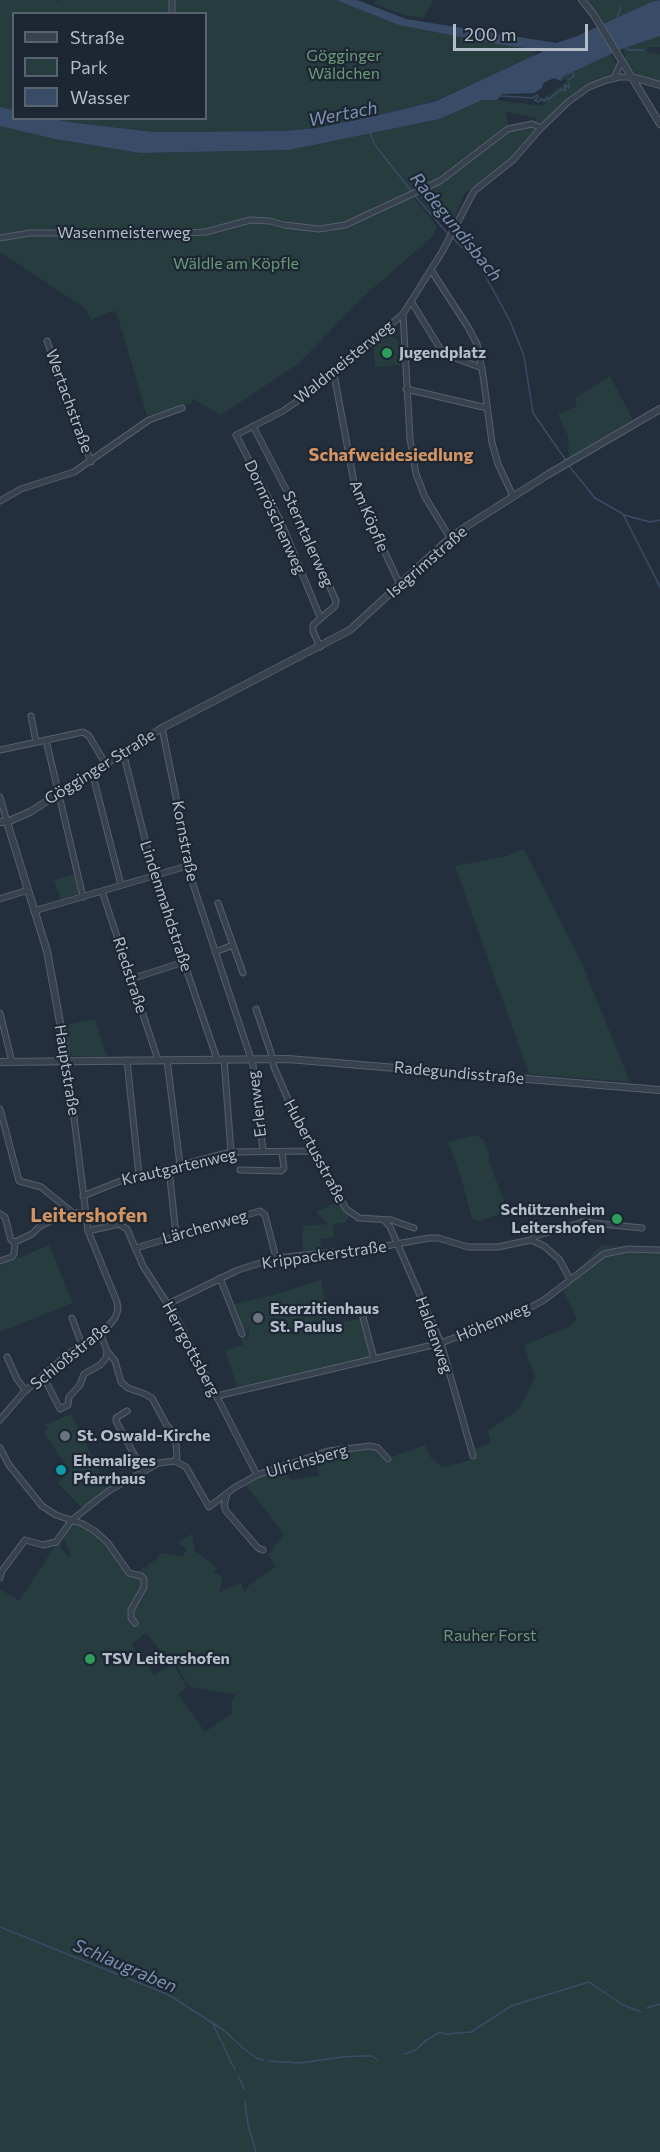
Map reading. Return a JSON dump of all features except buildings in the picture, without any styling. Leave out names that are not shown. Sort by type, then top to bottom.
[{"type":"street","points":[[582,0],[597,20],[660,124]]},
{"type":"street","points":[[614,78],[622,62]]},
{"type":"street","points":[[632,77],[660,85]]},
{"type":"street","name":"Waldmeisterweg","points":[[253,426],[283,411],[334,374],[403,314],[431,270],[474,191],[513,160],[568,102],[589,87],[614,78],[632,77]]},
{"type":"street","points":[[643,96],[652,82]]},
{"type":"street","name":"Wasenmeisterweg","points":[[0,238],[51,233],[140,236],[206,232],[250,220],[270,220],[284,225],[319,229],[345,225],[440,181],[508,129],[524,124],[532,124],[541,128]]},
{"type":"street","points":[[431,270],[470,329],[480,354],[494,450],[513,496]]},
{"type":"street","points":[[411,301],[441,350],[447,355],[482,368]]},
{"type":"street","points":[[403,314],[406,389],[413,461],[419,485],[450,538]]},
{"type":"street","name":"Wertachstraße","points":[[46,341],[91,462]]},
{"type":"street","name":"Am Köpfle","points":[[334,374],[355,488],[399,585]]},
{"type":"street","points":[[406,389],[487,408]]},
{"type":"street","points":[[0,501],[21,489],[74,472],[149,420],[182,408]]},
{"type":"street","name":"Isegrimstraße","points":[[192,711],[350,630],[450,538],[513,496],[660,409]]},
{"type":"street","name":"Sterntalerweg","points":[[253,426],[295,507],[336,601],[335,606],[315,621],[313,627],[320,647]]},
{"type":"street","name":"Dornröschenweg","points":[[253,426],[236,435],[276,511],[320,617]]},
{"type":"street","name":"Gögginger Straße","points":[[4,822],[30,812],[105,763],[192,711]]},
{"type":"street","points":[[31,716],[36,742]]},
{"type":"street","name":"Kornstraße","points":[[162,728],[188,855],[188,866],[250,1058]]},
{"type":"street","points":[[0,750],[83,732],[105,763]]},
{"type":"street","points":[[46,740],[83,897]]},
{"type":"street","name":"Lindenmahdstraße","points":[[123,752],[154,875],[220,1059],[231,1152]]},
{"type":"street","points":[[92,772],[121,885]]},
{"type":"street","points":[[0,797],[4,822]]},
{"type":"street","name":"Hauptstraße","points":[[4,822],[50,962],[67,1061],[88,1231],[117,1302],[118,1310],[115,1318]]},
{"type":"street","points":[[34,911],[188,866]]},
{"type":"street","points":[[0,899],[28,890]]},
{"type":"street","name":"Riedstraße","points":[[102,891],[158,1060]]},
{"type":"street","points":[[218,903],[243,973]]},
{"type":"street","points":[[215,952],[233,945]]},
{"type":"street","points":[[131,979],[184,962]]},
{"type":"street","points":[[256,1009],[272,1058]]},
{"type":"street","points":[[0,1013],[12,1062]]},
{"type":"street","name":"Erlenweg","points":[[250,1058],[253,1065],[263,1151]]},
{"type":"street","name":"Radegundisstraße","points":[[0,1062],[272,1058],[660,1090]]},
{"type":"street","name":"Hubertusstraße","points":[[272,1058],[290,1104],[313,1151],[346,1209],[360,1218],[401,1222],[414,1228]]},
{"type":"street","points":[[127,1060],[139,1176]]},
{"type":"street","points":[[167,1060],[180,1166]]},
{"type":"street","points":[[0,1109],[20,1181],[41,1186],[73,1213]]},
{"type":"street","name":"Krautgartenweg","points":[[83,1196],[114,1183],[231,1152],[313,1151]]},
{"type":"street","points":[[240,1170],[282,1171],[284,1168],[282,1152]]},
{"type":"street","points":[[169,1169],[176,1235]]},
{"type":"street","name":"Lärchenweg","points":[[136,1248],[260,1211],[265,1215],[276,1258]]},
{"type":"street","points":[[15,1242],[65,1214],[85,1213]]},
{"type":"street","points":[[0,1214],[5,1217],[11,1240],[15,1242]]},
{"type":"street","name":"Haldenweg","points":[[382,1219],[390,1227],[441,1343],[473,1456]]},
{"type":"street","points":[[570,1279],[559,1259],[544,1246],[531,1240],[536,1236],[584,1222],[642,1228]]},
{"type":"street","name":"Herrgottsberg","points":[[88,1231],[119,1224],[127,1229],[150,1277],[168,1304],[257,1475]]},
{"type":"street","name":"Krippackerstraße","points":[[168,1304],[238,1270],[276,1258],[397,1244],[429,1238],[478,1248],[498,1247],[531,1240]]},
{"type":"street","points":[[0,1261],[12,1257],[15,1242]]},
{"type":"street","name":"Höhenweg","points":[[217,1396],[441,1343],[526,1310],[544,1300],[604,1254],[628,1250],[660,1250]]},
{"type":"street","points":[[220,1278],[242,1334]]},
{"type":"street","points":[[363,1317],[374,1359]]},
{"type":"street","points":[[72,1318],[82,1345]]},
{"type":"street","name":"Schloßstraße","points":[[0,1420],[26,1391],[82,1345],[101,1335],[115,1318]]},
{"type":"street","points":[[101,1335],[124,1385],[152,1398],[166,1424],[176,1436],[175,1461]]},
{"type":"street","points":[[43,1376],[60,1409],[68,1405],[69,1397],[80,1385],[84,1374],[100,1365],[106,1358],[107,1351]]},
{"type":"street","points":[[7,1357],[16,1379],[26,1391]]},
{"type":"street","points":[[127,1412],[116,1418],[116,1421],[143,1471]]},
{"type":"street","name":"Ulrichsberg","points":[[257,1475],[328,1451],[360,1446],[374,1446],[388,1459]]},
{"type":"street","points":[[0,1448],[9,1465],[46,1510],[96,1532],[108,1543],[129,1573],[144,1579],[144,1587],[131,1610],[131,1618],[135,1623]]},
{"type":"street","points":[[0,1578],[2,1571],[25,1540],[43,1545],[56,1542],[71,1521],[110,1490],[159,1463],[175,1461],[186,1467],[209,1507],[257,1475]]},
{"type":"street","points":[[227,1494],[224,1505],[226,1511],[258,1548],[263,1550]]},
{"type":"green space","points":[[0,0],[56,0],[59,2],[60,0],[172,0],[171,12],[12,12],[12,110],[0,107]]},
{"type":"green space","name":"Gögginger Wäldchen","points":[[174,0],[336,0],[364,11],[479,40],[538,49],[535,55],[524,62],[436,100],[317,128],[284,131],[155,132],[59,120],[207,120],[207,12],[173,12]]},
{"type":"green space","points":[[376,0],[433,0],[424,18],[405,15],[374,4]]},
{"type":"green space","points":[[588,0],[657,0],[605,23]]},
{"type":"green space","points":[[660,36],[660,47],[649,47],[647,52],[660,54],[660,82],[636,74],[624,59],[626,54],[622,49]]},
{"type":"green space","name":"Wäldle am Köpfle","points":[[610,54],[618,67],[613,75],[567,101],[540,125],[535,122],[537,118],[506,112],[509,129],[528,125],[537,130],[512,158],[465,193],[453,221],[446,216],[436,219],[416,194],[412,196],[437,226],[433,236],[362,298],[299,363],[221,415],[191,398],[192,403],[147,416],[116,311],[91,320],[86,309],[0,252],[0,126],[55,139],[140,153],[289,150],[440,119],[482,100],[542,106],[546,103],[538,97],[544,99],[566,83],[566,79],[561,81],[560,78]]},
{"type":"green space","name":"Jugendplatz","points":[[384,334],[398,339],[400,365],[375,367],[373,342]]},
{"type":"green space","points":[[610,376],[633,420],[569,458],[568,436],[558,414],[577,406],[575,398]]},
{"type":"green space","points":[[524,849],[582,964],[630,1082],[529,1074],[455,866],[507,856]]},
{"type":"green space","points":[[75,874],[78,894],[61,900],[54,880]]},
{"type":"green space","points":[[95,1019],[107,1057],[73,1056],[69,1050],[65,1025]]},
{"type":"green space","points":[[476,1135],[484,1140],[489,1161],[508,1212],[478,1221],[472,1219],[461,1177],[448,1142]]},
{"type":"green space","points":[[340,1201],[350,1214],[345,1222],[333,1224],[334,1237],[320,1239],[322,1252],[303,1254],[304,1226],[328,1224],[316,1212]]},
{"type":"green space","points":[[49,1245],[73,1303],[0,1332],[0,1266]]},
{"type":"green space","name":"Rauher Forst","points":[[601,1245],[660,1249],[660,2152],[0,2152],[0,1589],[19,1601],[59,1540],[60,1547],[68,1557],[71,1555],[64,1539],[61,1538],[71,1521],[96,1532],[123,1566],[135,1574],[162,1553],[183,1556],[187,1549],[178,1543],[192,1534],[195,1551],[218,1569],[213,1571],[222,1577],[220,1592],[241,1583],[245,1592],[249,1585],[276,1566],[268,1555],[284,1534],[245,1484],[258,1477],[328,1453],[370,1448],[387,1459],[425,1445],[431,1458],[442,1467],[471,1460],[474,1449],[491,1443],[488,1431],[519,1409],[535,1378],[524,1345],[567,1328],[577,1319],[562,1288]],"holes":[[[317,1464],[319,1476],[290,1480],[289,1476],[286,1476],[285,1470]],[[146,1633],[165,1657],[170,1656],[190,1687],[235,1694],[232,1713],[205,1732],[178,1694],[187,1687],[173,1664],[154,1675],[131,1644]]]},
{"type":"green space","points":[[321,1280],[330,1324],[361,1319],[371,1358],[238,1389],[225,1350],[243,1345],[241,1338],[249,1337],[249,1330],[241,1328],[231,1305]]},
{"type":"green space","points":[[71,1414],[108,1488],[82,1508],[58,1483],[70,1471],[43,1432],[48,1429],[45,1425]]},
{"type":"water","points":[[336,0],[357,0],[406,19],[556,43],[660,0],[660,36],[622,49],[562,77],[561,81],[554,78],[543,83],[542,88],[534,93],[502,94],[497,100],[482,100],[440,119],[289,150],[140,153],[55,139],[0,126],[0,107],[12,110],[12,120],[59,120],[155,132],[284,131],[317,128],[436,101],[542,52],[542,50],[399,25]]},
{"type":"waterway","points":[[616,20],[621,7]]},
{"type":"waterway","points":[[626,48],[644,50]]},
{"type":"waterway","points":[[569,80],[574,76],[573,73]]},
{"type":"waterway","points":[[501,96],[533,98],[537,95],[535,100],[544,101],[562,89],[565,91],[565,85],[569,88],[569,83]]},
{"type":"waterway","name":"Radegundisbach","points":[[370,133],[375,145],[412,192]]},
{"type":"waterway","name":"Radegundisbach","points":[[415,196],[449,235]]},
{"type":"waterway","name":"Radegundisbach","points":[[453,238],[480,266],[510,321],[524,356],[533,413],[567,462]]},
{"type":"waterway","name":"Radegundisbach","points":[[569,466],[595,498],[623,514],[660,587]]},
{"type":"waterway","points":[[624,515],[650,522],[660,520]]},
{"type":"waterway","name":"Schlaugraben","points":[[0,1927],[169,1995],[225,2031],[256,2058],[263,2060]]},
{"type":"waterway","name":"Schlaugraben","points":[[404,2054],[416,2050],[440,2032],[446,2034],[471,2032],[511,2006],[589,1982],[623,2005],[641,2012]]},
{"type":"waterway","name":"Schlaugraben","points":[[647,2008],[660,2004]]},
{"type":"waterway","points":[[212,2022],[235,2070]]},
{"type":"waterway","name":"Schlaugraben","points":[[268,2061],[300,2063],[360,2056],[372,2056],[378,2060]]},
{"type":"waterway","points":[[238,2076],[244,2089]]},
{"type":"waterway","points":[[245,2102],[248,2125],[256,2152]]},
{"type":"place","name":"Jugendplatz","points":[[387,353]]},
{"type":"place","name":"Schützenheim Leitershofen","points":[[617,1219]]},
{"type":"place","name":"Exerzitienhaus St. Paulus","points":[[258,1318]]},
{"type":"place","name":"St. Oswald-Kirche","points":[[65,1436]]},
{"type":"place","name":"Ehemaliges Pfarrhaus","points":[[61,1470]]},
{"type":"place","name":"TSV Leitershofen","points":[[90,1659]]},
{"type":"district","name":"Schafweidesiedlung","points":[[391,455]]},
{"type":"district","name":"Leitershofen","points":[[89,1215]]},
{"type":"water label","name":"Wertach","points":[[343,114]]}]
